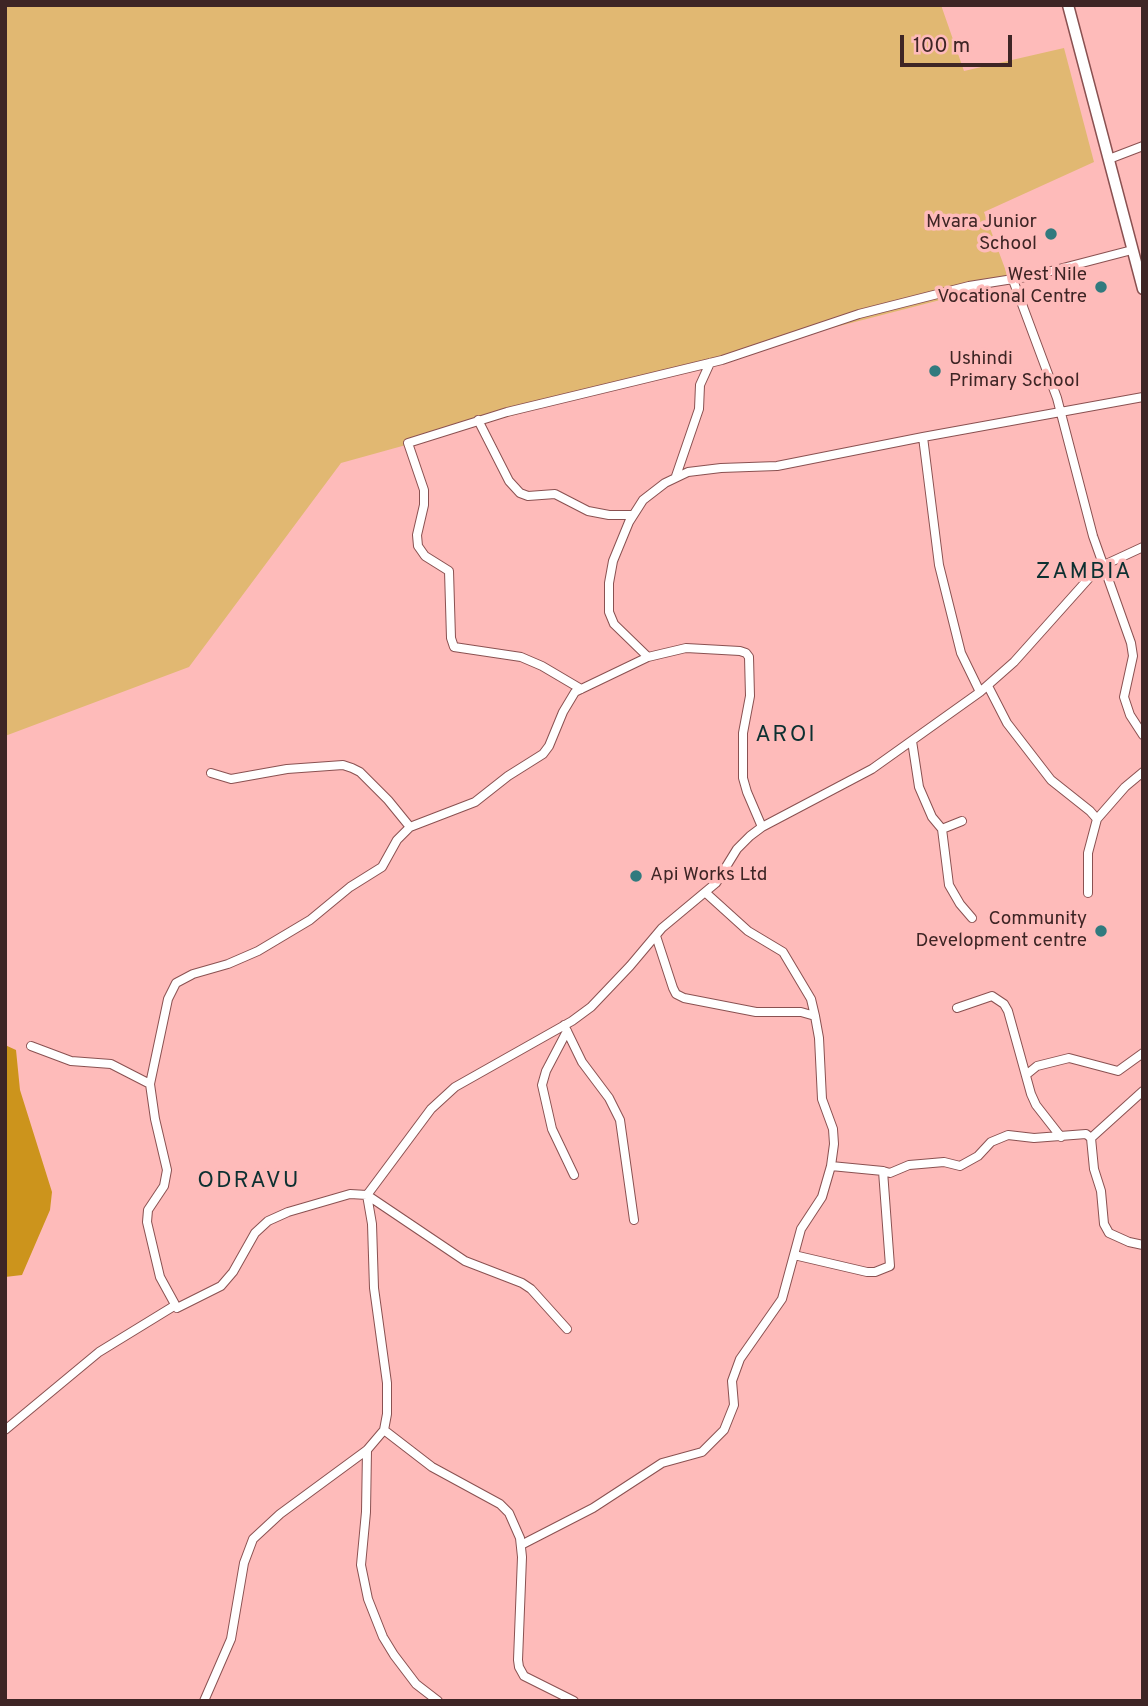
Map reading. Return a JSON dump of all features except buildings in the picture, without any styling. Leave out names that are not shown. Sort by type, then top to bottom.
[{"type":"main road","points":[[1068,5],[1143,289]]},
{"type":"street","points":[[1109,159],[1143,146]]},
{"type":"street","points":[[581,689],[521,657],[458,649],[452,643],[451,576],[446,568],[425,556],[418,547],[417,535],[424,505],[424,490],[408,443],[478,420],[710,363],[859,314],[1132,250]]},
{"type":"street","points":[[1013,280],[1061,411],[1102,566],[1133,651],[1124,697],[1130,715],[1143,735]]},
{"type":"street","points":[[676,476],[699,409],[700,385],[710,363]]},
{"type":"street","points":[[649,657],[614,624],[607,601],[613,561],[634,515],[643,500],[676,476],[722,468],[777,466],[1143,397]]},
{"type":"street","points":[[478,420],[509,481],[520,494],[555,494],[589,511],[609,515],[634,515]]},
{"type":"street","points":[[923,437],[939,565],[961,653],[980,692]]},
{"type":"street","points":[[204,1701],[231,1639],[244,1563],[253,1539],[279,1514],[367,1450],[384,1430],[387,1383],[374,1288],[372,1224],[367,1195],[431,1109],[446,1094],[566,1028],[600,1000],[675,916],[706,893],[722,875],[737,849],[762,827],[872,769],[980,692],[1014,663],[1081,586],[1102,566],[1143,547]]},
{"type":"street","points":[[174,1306],[155,1264],[147,1223],[148,1210],[163,1186],[167,1170],[150,1084],[168,999],[176,984],[193,974],[228,964],[258,951],[310,920],[350,887],[382,867],[397,840],[410,827],[475,802],[514,771],[543,754],[572,696],[581,689],[649,657],[686,648],[740,651],[750,657],[750,696],[743,733],[743,778],[762,827]]},
{"type":"street","points":[[988,685],[1007,723],[1051,780],[1097,819]]},
{"type":"street","points":[[912,741],[919,787],[925,804],[942,830],[948,885],[972,918]]},
{"type":"street","points":[[211,774],[230,779],[287,769],[343,765],[360,772],[410,827]]},
{"type":"street","points":[[1088,893],[1088,853],[1097,819],[1125,787],[1143,772]]},
{"type":"street","points":[[942,830],[962,821]]},
{"type":"street","points":[[521,1545],[593,1508],[662,1463],[702,1452],[718,1437],[728,1423],[734,1405],[732,1381],[740,1359],[782,1299],[801,1229],[822,1197],[831,1166],[833,1129],[822,1099],[819,1038],[811,999],[783,952],[748,931],[706,893]]},
{"type":"street","points":[[656,936],[676,994],[684,998],[756,1012],[801,1012],[815,1016]]},
{"type":"street","points":[[957,1008],[992,996],[1004,1004],[1036,1105],[1061,1137]]},
{"type":"street","points":[[566,1028],[542,1086],[552,1129],[574,1175]]},
{"type":"street","points":[[566,1028],[582,1062],[617,1111],[634,1220]]},
{"type":"street","points":[[31,1046],[71,1061],[111,1064],[150,1084]]},
{"type":"street","points":[[1026,1075],[1037,1066],[1069,1058],[1118,1071],[1143,1053]]},
{"type":"street","points":[[1091,1138],[1143,1091]]},
{"type":"street","points":[[831,1166],[890,1172],[909,1165],[944,1162],[960,1166],[969,1163],[991,1142],[1008,1135],[1034,1138],[1086,1134],[1091,1138],[1104,1224],[1109,1233],[1143,1245]]},
{"type":"street","points":[[794,1255],[867,1272],[890,1266],[883,1171]]},
{"type":"street","points":[[5,1430],[99,1352],[174,1306],[182,1307],[221,1286],[233,1272],[255,1233],[268,1221],[288,1212],[350,1194],[367,1195],[466,1261],[531,1289],[567,1329]]},
{"type":"street","points":[[384,1430],[432,1466],[499,1504],[509,1513],[515,1524],[522,1557],[519,1667],[524,1676],[574,1701]]},
{"type":"street","points":[[367,1450],[366,1512],[361,1565],[368,1599],[383,1637],[394,1656],[416,1684],[438,1701]]},
{"type":"shaded area","points":[[5,5],[941,5],[964,71],[1064,48],[1094,162],[984,212],[1010,282],[785,340],[341,463],[189,667],[5,736]]},
{"type":"shaded area","points":[[5,1045],[16,1050],[20,1090],[52,1192],[50,1210],[22,1275],[5,1277]]},
{"type":"place","name":"Mvara Junior School","points":[[1051,234]]},
{"type":"place","name":"West Nile Vocational Centre","points":[[1101,287]]},
{"type":"place","name":"Ushindi Primary School","points":[[935,371]]},
{"type":"place","name":"Api Works Ltd","points":[[636,876]]},
{"type":"place","name":"Community Development centre","points":[[1101,931]]},
{"type":"district","name":"ZAMBIA","points":[[1084,573]]},
{"type":"district","name":"AROI","points":[[786,736]]},
{"type":"district","name":"ODRAVU","points":[[249,1182]]}]
